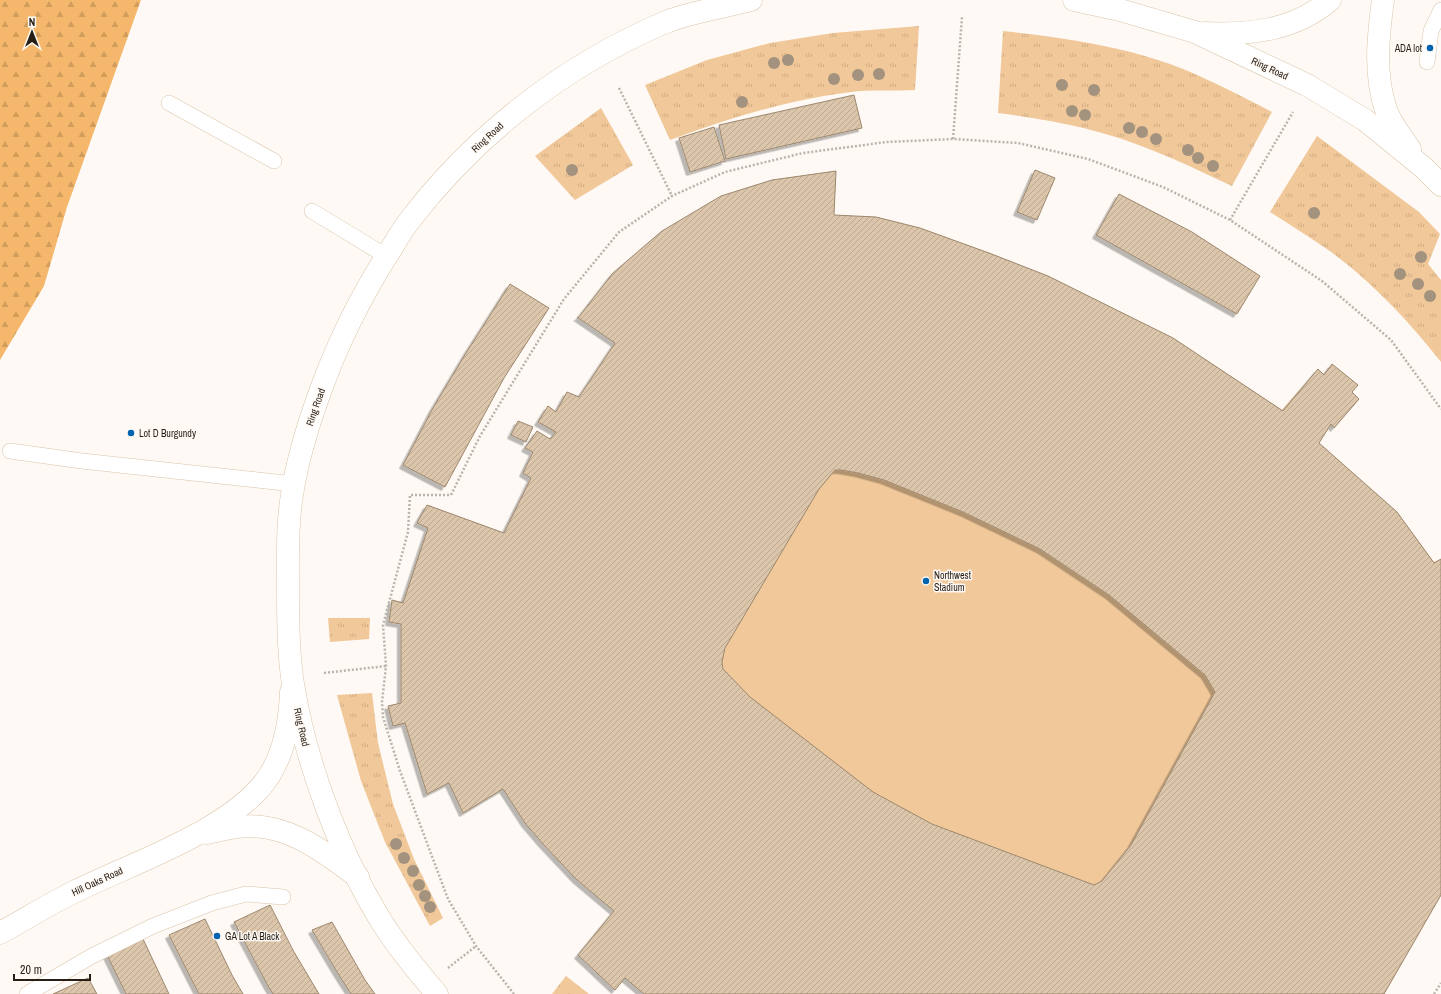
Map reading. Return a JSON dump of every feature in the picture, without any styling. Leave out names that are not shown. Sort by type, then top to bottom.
[{"type":"main road","name":"Ring Road","points":[[437,994],[416,969],[384,924],[358,877],[327,806],[306,744],[292,681],[288,600],[288,556],[291,497],[309,423],[334,352],[368,286],[408,221],[453,169],[517,109],[585,62],[668,21],[751,0]]},
{"type":"main road","name":"Ring Road","points":[[1074,0],[1120,10],[1194,32],[1307,85],[1365,120],[1424,168],[1441,185]]},
{"type":"main road","points":[[1194,32],[1230,34],[1260,32],[1293,24],[1330,0]]},
{"type":"main road","points":[[1383,0],[1378,37],[1378,79],[1386,111],[1424,168]]},
{"type":"main road","name":"Hill Oaks Road","points":[[0,933],[72,892],[198,834],[249,800],[269,776],[280,753],[289,722],[292,681]]},
{"type":"main road","name":"Hill Oaks Road","points":[[198,834],[238,827],[267,829],[293,834],[320,849],[358,877]]},
{"type":"lane","points":[[1426,62],[1431,31],[1441,10]]},
{"type":"lane","points":[[169,103],[274,161]]},
{"type":"lane","points":[[312,211],[386,256]]},
{"type":"lane","points":[[10,451],[82,461],[294,484]]},
{"type":"lane","points":[[27,994],[92,956],[153,926],[212,903],[246,894],[283,897]]},
{"type":"path","points":[[953,139],[962,17]]},
{"type":"path","points":[[619,88],[672,196]]},
{"type":"path","points":[[1230,220],[1292,112]]},
{"type":"path","points":[[514,994],[476,946],[448,899],[400,771],[384,717],[382,702],[386,666],[384,625],[408,532],[410,495],[451,495],[480,436],[564,299],[619,232],[672,196],[725,172],[803,153],[887,142],[953,139],[1018,143],[1088,159],[1162,187],[1230,220],[1322,281],[1391,340],[1441,409]]},
{"type":"path","points":[[324,673],[386,666]]},
{"type":"path","points":[[448,968],[476,946]]},
{"type":"path","points":[[1434,994],[1441,983]]},
{"type":"green space","points":[[0,0],[141,0],[67,207],[44,286],[0,360]]},
{"type":"green space","points":[[919,26],[915,90],[860,91],[811,98],[740,116],[670,140],[645,85],[707,60],[770,43],[833,33]]},
{"type":"green space","points":[[1003,31],[1088,43],[1150,57],[1222,86],[1272,112],[1232,186],[1174,159],[1116,137],[1078,127],[998,113]]},
{"type":"green space","points":[[601,108],[633,165],[575,200],[535,156]]},
{"type":"green space","points":[[1317,136],[1419,212],[1440,234],[1428,264],[1441,280],[1441,362],[1416,331],[1373,287],[1327,249],[1270,212]]},
{"type":"green space","name":"Northwest Stadium","points":[[836,171],[834,215],[876,217],[920,228],[1048,276],[1173,338],[1282,410],[1318,369],[1324,374],[1332,364],[1358,385],[1352,392],[1359,399],[1334,428],[1331,425],[1319,443],[1397,512],[1434,562],[1441,559],[1441,895],[1384,994],[644,994],[625,978],[615,990],[578,955],[614,911],[582,883],[541,840],[503,789],[463,813],[449,783],[427,794],[405,724],[393,726],[388,706],[401,703],[401,624],[389,622],[392,600],[403,602],[428,528],[417,523],[427,505],[504,533],[531,478],[533,452],[525,448],[537,431],[550,439],[556,433],[538,422],[548,406],[556,412],[567,392],[579,397],[615,343],[577,317],[579,318],[721,196],[772,180]]},
{"type":"green space","points":[[328,618],[370,618],[369,639],[330,642]]},
{"type":"green space","points":[[372,693],[378,743],[393,804],[414,859],[443,918],[430,926],[385,842],[361,781],[337,695]]},
{"type":"green space","points":[[566,976],[589,994],[552,994]]},
{"type":"building","points":[[854,95],[862,128],[726,159],[719,125]]},
{"type":"building","points":[[714,127],[725,161],[690,172],[679,138]]},
{"type":"building","points":[[1035,170],[1055,178],[1037,220],[1017,212]]},
{"type":"building","name":"Northwest Stadium","points":[[836,171],[834,215],[876,217],[920,228],[1048,276],[1173,338],[1283,411],[1318,369],[1324,375],[1332,364],[1358,385],[1352,392],[1359,399],[1334,428],[1331,424],[1319,443],[1397,512],[1434,563],[1441,559],[1441,895],[1384,994],[644,994],[625,978],[615,990],[578,955],[614,911],[576,879],[543,844],[525,823],[503,789],[463,813],[449,783],[427,794],[405,723],[393,726],[388,706],[401,703],[401,624],[389,622],[392,600],[403,603],[428,528],[417,523],[427,505],[504,533],[531,478],[523,473],[533,452],[525,448],[537,431],[550,439],[556,432],[538,422],[548,406],[556,412],[567,392],[579,397],[615,343],[578,318],[613,273],[662,231],[721,196],[772,180]],"holes":[[[835,470],[884,480],[963,512],[1040,549],[1109,595],[1205,675],[1215,692],[1131,845],[1102,881],[1094,885],[932,824],[873,792],[750,697],[723,669],[722,662],[725,648],[819,489]]]},
{"type":"building","points":[[1119,194],[1192,232],[1260,276],[1237,314],[1096,235]]},
{"type":"building","points":[[510,284],[549,308],[504,378],[445,487],[403,465],[433,408]]},
{"type":"building","points":[[518,421],[533,427],[526,442],[511,435]]},
{"type":"building","points":[[270,905],[294,952],[319,994],[273,994],[268,986],[234,922]]},
{"type":"building","points":[[205,919],[232,975],[243,994],[199,994],[169,935]]},
{"type":"building","points":[[332,922],[365,980],[375,994],[351,994],[312,930]]},
{"type":"building","points":[[143,939],[169,994],[126,994],[107,955]]},
{"type":"building","points":[[88,978],[97,994],[53,994]]},
{"type":"place","name":"ADA lot","points":[[1430,48]]},
{"type":"place","name":"Lot D Burgundy","points":[[131,433]]},
{"type":"place","name":"Northwest Stadium","points":[[926,581]]},
{"type":"place","name":"GA Lot A Black","points":[[217,936]]}]
